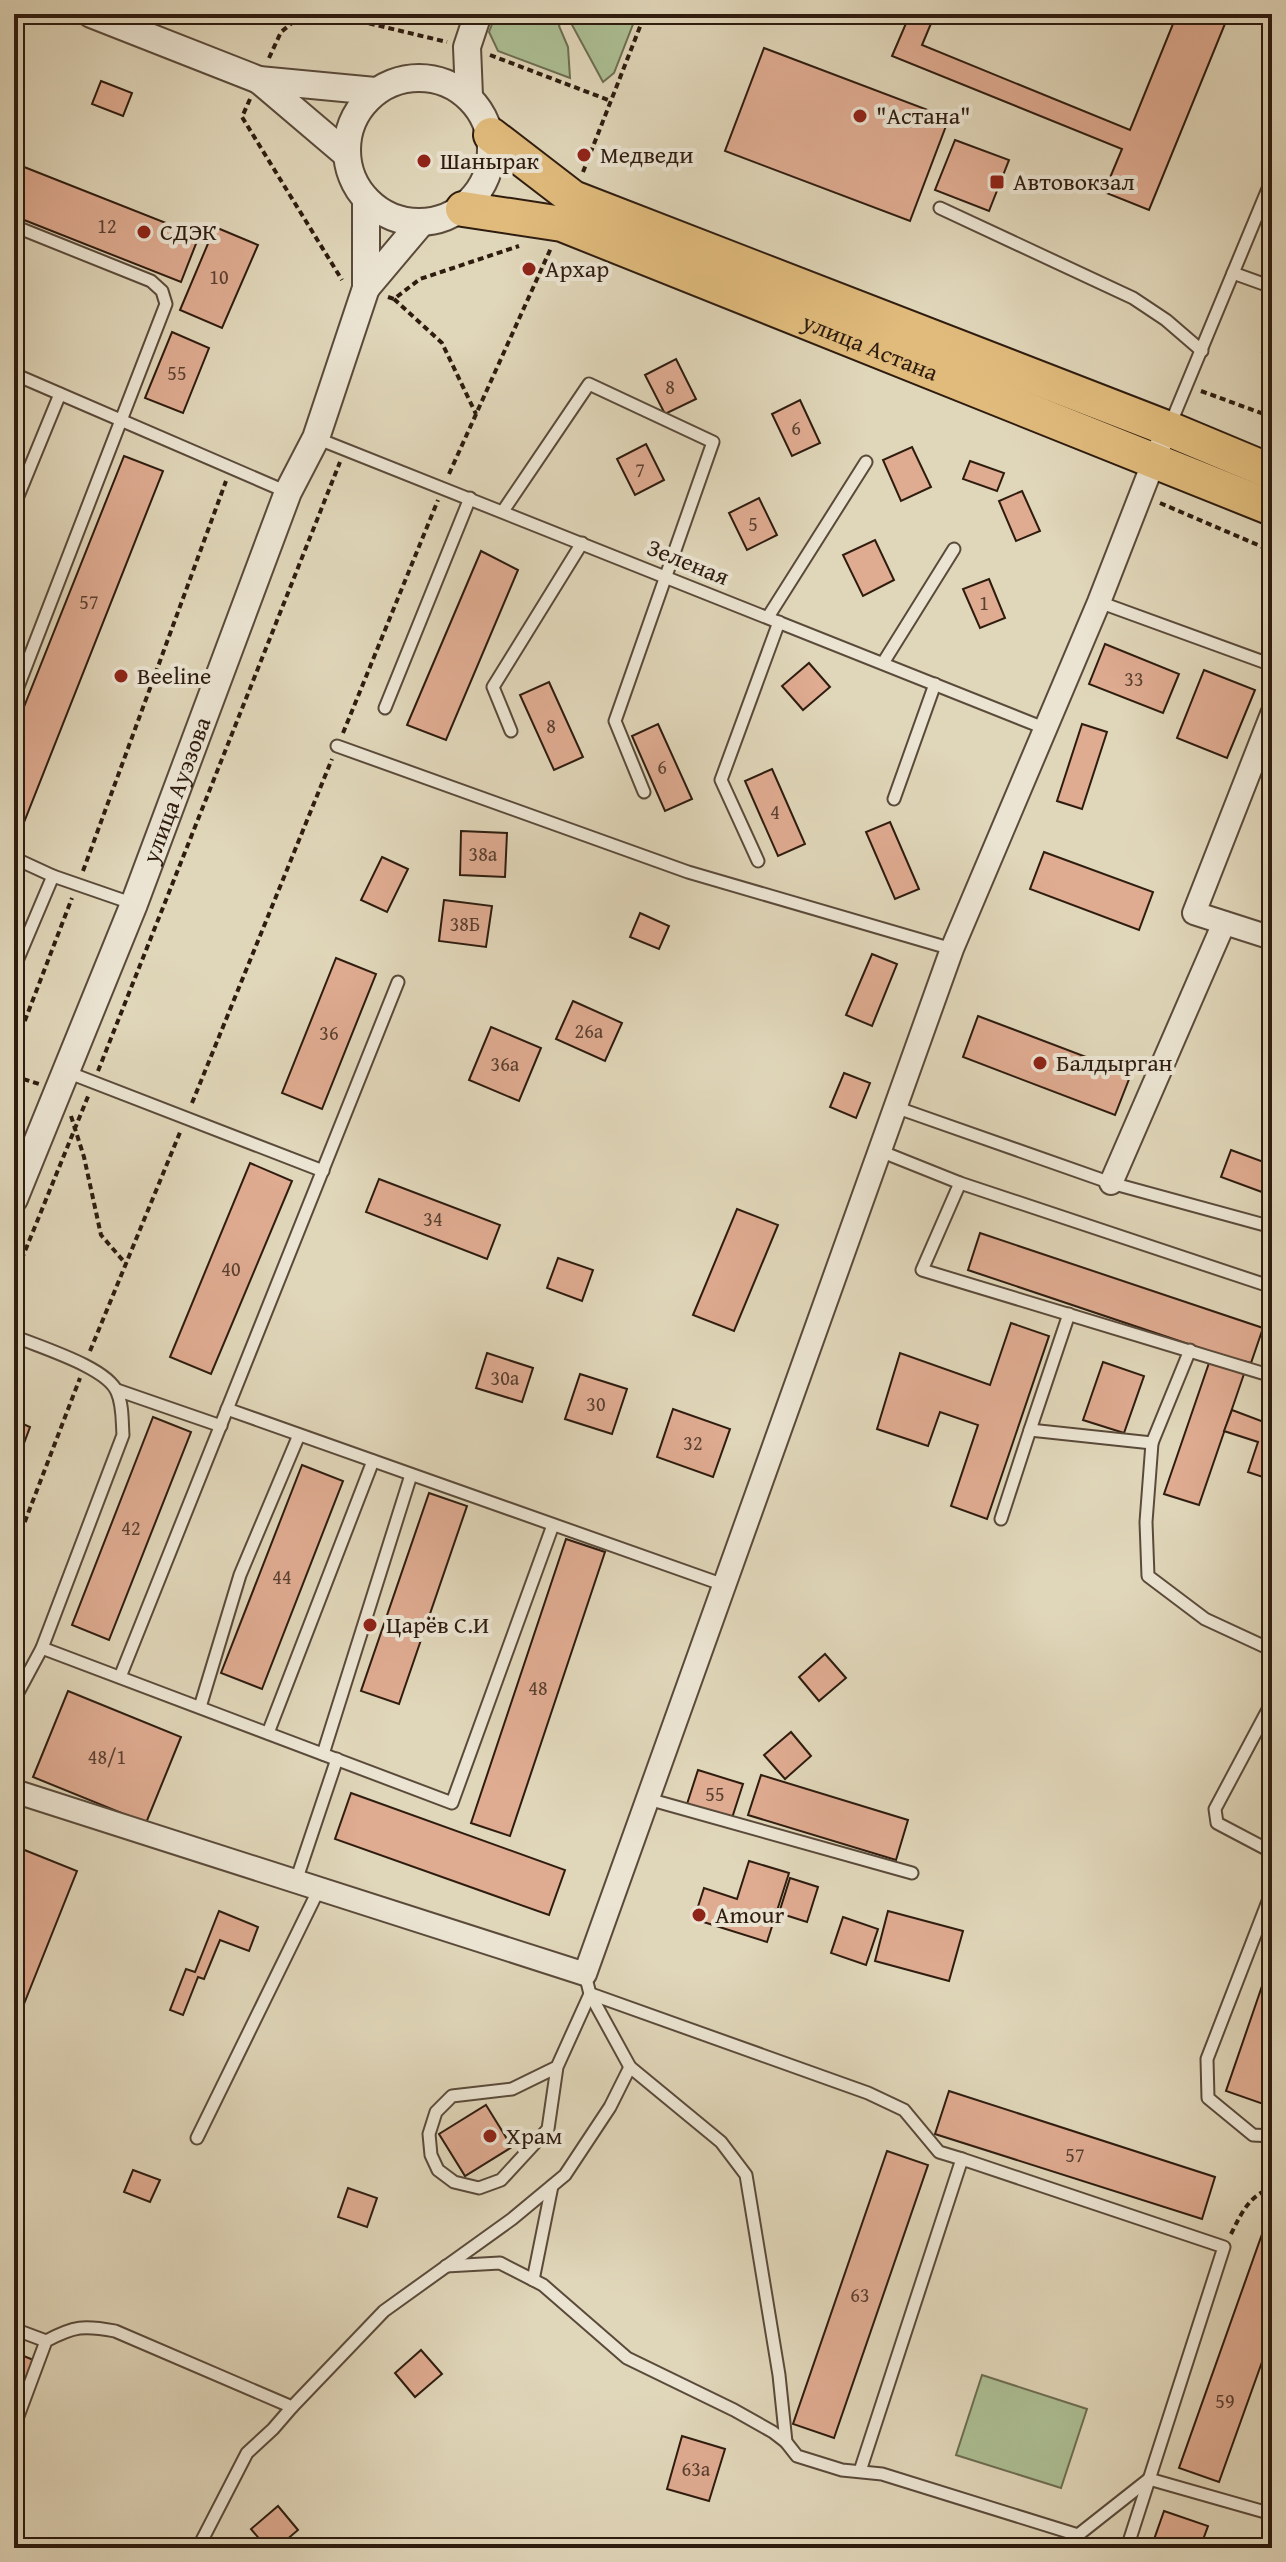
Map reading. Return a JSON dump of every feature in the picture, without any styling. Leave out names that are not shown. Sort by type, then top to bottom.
[{"type":"main road","name":"улица Астана","points":[[491,135],[567,211],[1272,508]]},
{"type":"main road","name":"улица Астана","points":[[463,209],[567,211],[1169,429],[1272,472]]},
{"type":"street","points":[[91,14],[259,80],[375,91],[414,77],[467,47]]},
{"type":"street","points":[[469,96],[467,47],[478,14]]},
{"type":"street","points":[[375,91],[352,118],[345,153],[351,180],[366,202],[391,219],[420,224],[443,220],[463,209],[488,176],[491,135],[483,114],[469,96],[443,81],[414,77]]},
{"type":"street","points":[[259,80],[345,153]]},
{"type":"street","points":[[366,202],[366,288]]},
{"type":"street","points":[[366,288],[420,224]]},
{"type":"street","name":"улица Ауэзова","points":[[14,1199],[134,904],[288,492],[316,438],[366,288]]},
{"type":"street","points":[[14,1791],[296,1881],[588,1984],[648,1799],[952,949],[1099,602],[1153,460],[1169,429]]},
{"type":"street","points":[[1272,714],[1194,913],[1272,938]]},
{"type":"street","points":[[1111,1183],[1224,923]]},
{"type":"lane","points":[[1169,429],[1272,179]]},
{"type":"lane","points":[[940,208],[1133,298],[1166,320],[1202,351]]},
{"type":"lane","points":[[14,226],[151,281],[162,291],[166,304],[14,697]]},
{"type":"lane","points":[[1233,273],[1272,287]]},
{"type":"lane","points":[[14,374],[288,492]]},
{"type":"lane","points":[[503,511],[589,384],[713,442],[615,721],[644,792]]},
{"type":"lane","points":[[14,506],[60,394]]},
{"type":"lane","name":"Зеленая","points":[[316,438],[1044,728]]},
{"type":"lane","points":[[758,861],[721,780],[774,620],[866,462]]},
{"type":"lane","points":[[385,708],[470,498]]},
{"type":"lane","points":[[511,731],[493,687],[582,543]]},
{"type":"lane","points":[[883,663],[954,549]]},
{"type":"lane","points":[[1099,602],[1272,665]]},
{"type":"lane","points":[[894,799],[935,684]]},
{"type":"lane","points":[[337,746],[688,872],[952,949]]},
{"type":"lane","points":[[14,858],[53,876],[134,904]]},
{"type":"lane","points":[[14,968],[53,876]]},
{"type":"lane","points":[[120,1677],[398,982]]},
{"type":"lane","points":[[62,1082],[93,1083],[323,1171]]},
{"type":"lane","points":[[895,1107],[1111,1183],[1272,1227]]},
{"type":"lane","points":[[880,1151],[960,1183],[1272,1287]]},
{"type":"lane","points":[[960,1183],[922,1270],[1272,1376]]},
{"type":"lane","points":[[1001,1519],[1069,1314]]},
{"type":"lane","points":[[14,1336],[102,1374],[117,1390],[221,1426]]},
{"type":"lane","points":[[1190,1350],[1152,1443],[1146,1522],[1148,1576],[1205,1619],[1272,1650]]},
{"type":"lane","points":[[14,1700],[42,1648],[123,1435],[117,1390]]},
{"type":"lane","points":[[227,1409],[724,1585]]},
{"type":"lane","points":[[1030,1430],[1152,1443]]},
{"type":"lane","points":[[200,1707],[240,1575],[299,1435]]},
{"type":"lane","points":[[268,1733],[373,1461]]},
{"type":"lane","points":[[323,1754],[411,1475]]},
{"type":"lane","points":[[42,1648],[452,1803],[553,1525]]},
{"type":"lane","points":[[1272,1702],[1215,1809],[1217,1823],[1272,1852]]},
{"type":"lane","points":[[296,1881],[337,1759]]},
{"type":"lane","points":[[648,1799],[912,1873]]},
{"type":"lane","points":[[197,2138],[319,1889]]},
{"type":"lane","points":[[1272,1891],[1207,2059],[1208,2098],[1253,2135],[1272,2136]]},
{"type":"lane","points":[[588,1984],[630,2067],[721,2142],[746,2175],[779,2375],[786,2442]]},
{"type":"lane","points":[[557,2067],[512,2089],[452,2096],[436,2112],[429,2134],[431,2155],[438,2170],[454,2182],[479,2188],[501,2180],[548,2129],[557,2067],[588,1984]]},
{"type":"lane","points":[[588,1984],[868,2093],[904,2110],[939,2152],[1224,2247],[1127,2548]]},
{"type":"lane","points":[[198,2548],[247,2453],[384,2311],[512,2219],[565,2175],[610,2107],[630,2067]]},
{"type":"lane","points":[[860,2471],[962,2159]]},
{"type":"lane","points":[[533,2280],[552,2186]]},
{"type":"lane","points":[[445,2266],[500,2263],[543,2285],[627,2358],[773,2432],[797,2456],[842,2470],[882,2474],[1078,2535],[1149,2479]]},
{"type":"lane","points":[[14,2427],[46,2341],[68,2329],[87,2326],[115,2331],[292,2407]]},
{"type":"lane","points":[[14,2329],[46,2341]]},
{"type":"lane","points":[[1149,2479],[1272,2514]]},
{"type":"path","points":[[281,32],[303,14]]},
{"type":"path","points":[[14,1550],[84,1366],[443,487],[567,211],[645,14]]},
{"type":"path","points":[[394,299],[442,343],[476,414]]},
{"type":"path","points":[[1187,386],[1272,417]]},
{"type":"path","points":[[14,1278],[345,448]]},
{"type":"path","points":[[14,1049],[78,885],[231,467]]},
{"type":"path","points":[[1140,494],[1272,551]]},
{"type":"path","points":[[62,1082],[76,1127],[101,1235],[126,1264]]},
{"type":"path","points":[[1224,2247],[1254,2196],[1272,2188]]},
{"type":"green space","points":[[496,14],[564,14],[559,26],[568,47],[570,78],[498,51],[489,32]]},
{"type":"green space","points":[[575,14],[637,14],[614,73],[603,82],[571,23]]},
{"type":"green space","points":[[982,2375],[1087,2409],[1061,2488],[956,2455]]},
{"type":"building","points":[[910,14],[935,14],[922,45],[1130,130],[1177,14],[1229,14],[1149,210],[1104,192],[1122,149],[892,56]]},
{"type":"building","points":[[764,48],[949,118],[910,221],[725,151]]},
{"type":"building","points":[[101,81],[132,93],[123,116],[92,104]]},
{"type":"building","points":[[955,140],[1009,160],[989,211],[935,190]]},
{"type":"building","points":[[14,163],[199,236],[181,282],[14,216]]},
{"type":"building","points":[[215,227],[258,245],[222,328],[180,310]]},
{"type":"building","points":[[1272,325],[1272,356],[1262,352]]},
{"type":"building","points":[[172,332],[209,348],[183,413],[145,398]]},
{"type":"building","points":[[676,359],[696,399],[665,414],[645,375]]},
{"type":"building","points":[[800,400],[820,443],[792,456],[772,414]]},
{"type":"building","points":[[14,416],[22,419],[14,440]]},
{"type":"building","points":[[646,444],[664,480],[635,495],[617,459]]},
{"type":"building","points":[[912,447],[931,487],[901,501],[883,460]]},
{"type":"building","points":[[124,456],[163,471],[17,840],[14,839],[14,732]]},
{"type":"building","points":[[970,461],[1004,473],[997,491],[963,479]]},
{"type":"building","points":[[1022,491],[1040,531],[1016,541],[999,501]]},
{"type":"building","points":[[759,498],[777,535],[747,550],[729,513]]},
{"type":"building","points":[[875,540],[894,580],[863,596],[843,555]]},
{"type":"building","points":[[481,551],[518,570],[446,740],[407,725]]},
{"type":"building","points":[[989,579],[1005,618],[980,628],[963,589]]},
{"type":"building","points":[[1105,644],[1179,674],[1163,713],[1089,684]]},
{"type":"building","points":[[809,663],[830,687],[803,710],[782,686]]},
{"type":"building","points":[[1204,670],[1255,690],[1227,758],[1177,738]]},
{"type":"building","points":[[549,682],[583,757],[554,770],[520,695]]},
{"type":"building","points":[[658,724],[692,799],[665,811],[632,736]]},
{"type":"building","points":[[1082,724],[1107,732],[1082,809],[1057,801]]},
{"type":"building","points":[[772,769],[805,844],[778,856],[745,781]]},
{"type":"building","points":[[890,822],[919,889],[895,899],[866,832]]},
{"type":"building","points":[[461,831],[507,833],[505,877],[460,875]]},
{"type":"building","points":[[1044,852],[1153,892],[1139,930],[1030,889]]},
{"type":"building","points":[[382,857],[408,869],[387,912],[361,900]]},
{"type":"building","points":[[444,900],[492,906],[486,947],[439,941]]},
{"type":"building","points":[[640,913],[669,926],[659,949],[630,937]]},
{"type":"building","points":[[872,954],[897,964],[872,1026],[846,1015]]},
{"type":"building","points":[[336,958],[376,974],[322,1109],[282,1093]]},
{"type":"building","points":[[573,1001],[622,1023],[605,1061],[556,1039]]},
{"type":"building","name":"Балдырган","points":[[978,1016],[1131,1074],[1115,1115],[963,1057]]},
{"type":"building","points":[[1272,1016],[1272,1044],[1263,1041]]},
{"type":"building","points":[[491,1027],[541,1048],[519,1101],[469,1080]]},
{"type":"building","points":[[844,1073],[870,1083],[856,1118],[830,1107]]},
{"type":"building","points":[[1231,1150],[1272,1165],[1270,1195],[1221,1177]]},
{"type":"building","points":[[250,1163],[292,1181],[211,1374],[170,1357]]},
{"type":"building","points":[[379,1179],[500,1225],[487,1259],[366,1212]]},
{"type":"building","points":[[737,1209],[778,1225],[734,1331],[693,1315]]},
{"type":"building","points":[[980,1233],[1263,1328],[1251,1363],[1239,1360],[1235,1371],[1244,1374],[1199,1505],[1164,1494],[1209,1363],[1218,1366],[1221,1355],[968,1270]]},
{"type":"building","points":[[558,1258],[593,1270],[582,1301],[547,1288]]},
{"type":"building","points":[[1011,1323],[1049,1336],[987,1519],[951,1506],[978,1425],[940,1412],[928,1446],[877,1429],[900,1353],[990,1385]]},
{"type":"building","points":[[487,1353],[533,1368],[522,1402],[476,1388]]},
{"type":"building","points":[[1103,1362],[1144,1376],[1124,1433],[1083,1420]]},
{"type":"building","points":[[580,1374],[627,1389],[612,1434],[565,1419]]},
{"type":"building","points":[[673,1409],[730,1429],[713,1477],[657,1457]]},
{"type":"building","points":[[1232,1410],[1272,1425],[1272,1480],[1248,1472],[1258,1442],[1224,1431]]},
{"type":"building","points":[[153,1417],[191,1432],[109,1640],[72,1625]]},
{"type":"building","points":[[14,1420],[30,1427],[23,1446],[14,1442]]},
{"type":"building","points":[[302,1465],[343,1481],[262,1689],[221,1673]]},
{"type":"building","points":[[429,1493],[467,1506],[399,1704],[361,1691]]},
{"type":"building","points":[[566,1539],[605,1552],[510,1836],[471,1823]]},
{"type":"building","points":[[825,1654],[846,1678],[819,1701],[799,1677]]},
{"type":"building","points":[[68,1691],[181,1737],[146,1823],[33,1777]]},
{"type":"building","points":[[791,1732],[811,1756],[785,1779],[764,1755]]},
{"type":"building","points":[[698,1770],[743,1784],[732,1818],[687,1804]]},
{"type":"building","points":[[761,1775],[908,1820],[896,1860],[748,1815]]},
{"type":"building","points":[[351,1793],[565,1870],[549,1915],[335,1839]]},
{"type":"building","points":[[22,1849],[77,1871],[14,2029],[14,1868]]},
{"type":"building","points":[[749,1861],[789,1873],[767,1942],[694,1919],[704,1888],[737,1899]]},
{"type":"building","points":[[790,1878],[818,1887],[807,1922],[779,1913]]},
{"type":"building","points":[[219,1911],[258,1927],[249,1951],[220,1940],[204,1979],[198,1977],[183,2015],[170,2010],[186,1969],[195,1972]]},
{"type":"building","points":[[888,1911],[963,1931],[949,1981],[875,1961]]},
{"type":"building","points":[[843,1917],[878,1929],[866,1965],[831,1953]]},
{"type":"building","points":[[1272,1957],[1272,2107],[1226,2091]]},
{"type":"building","points":[[949,2091],[1215,2177],[1202,2219],[935,2134]]},
{"type":"building","points":[[486,2105],[512,2147],[465,2176],[439,2134]]},
{"type":"building","points":[[887,2151],[928,2165],[834,2438],[793,2424]]},
{"type":"building","points":[[133,2170],[160,2180],[150,2202],[124,2192]]},
{"type":"building","points":[[348,2188],[377,2198],[367,2227],[338,2217]]},
{"type":"building","points":[[1272,2206],[1272,2334],[1219,2482],[1179,2468]]},
{"type":"building","points":[[421,2350],[442,2374],[415,2397],[395,2373]]},
{"type":"building","points":[[14,2352],[36,2361],[14,2417]]},
{"type":"building","points":[[682,2436],[725,2449],[709,2501],[667,2489]]},
{"type":"building","points":[[278,2506],[298,2530],[277,2548],[267,2548],[251,2529]]},
{"type":"building","points":[[1164,2511],[1208,2526],[1200,2548],[1151,2548]]},
{"type":"place","name":"\"Астана\"","points":[[860,116]]},
{"type":"place","name":"Медведи","points":[[584,155]]},
{"type":"place","name":"Шанырак","points":[[424,161]]},
{"type":"place","name":"Автовокзал","points":[[997,182]]},
{"type":"place","name":"СДЭК","points":[[144,232]]},
{"type":"place","name":"Архар","points":[[529,269]]},
{"type":"place","name":"Beeline","points":[[121,676]]},
{"type":"place","name":"Балдырган","points":[[1040,1063]]},
{"type":"place","name":"Царёв С.И","points":[[370,1625]]},
{"type":"place","name":"Amour","points":[[699,1915]]},
{"type":"place","name":"Храм","points":[[490,2136]]}]
